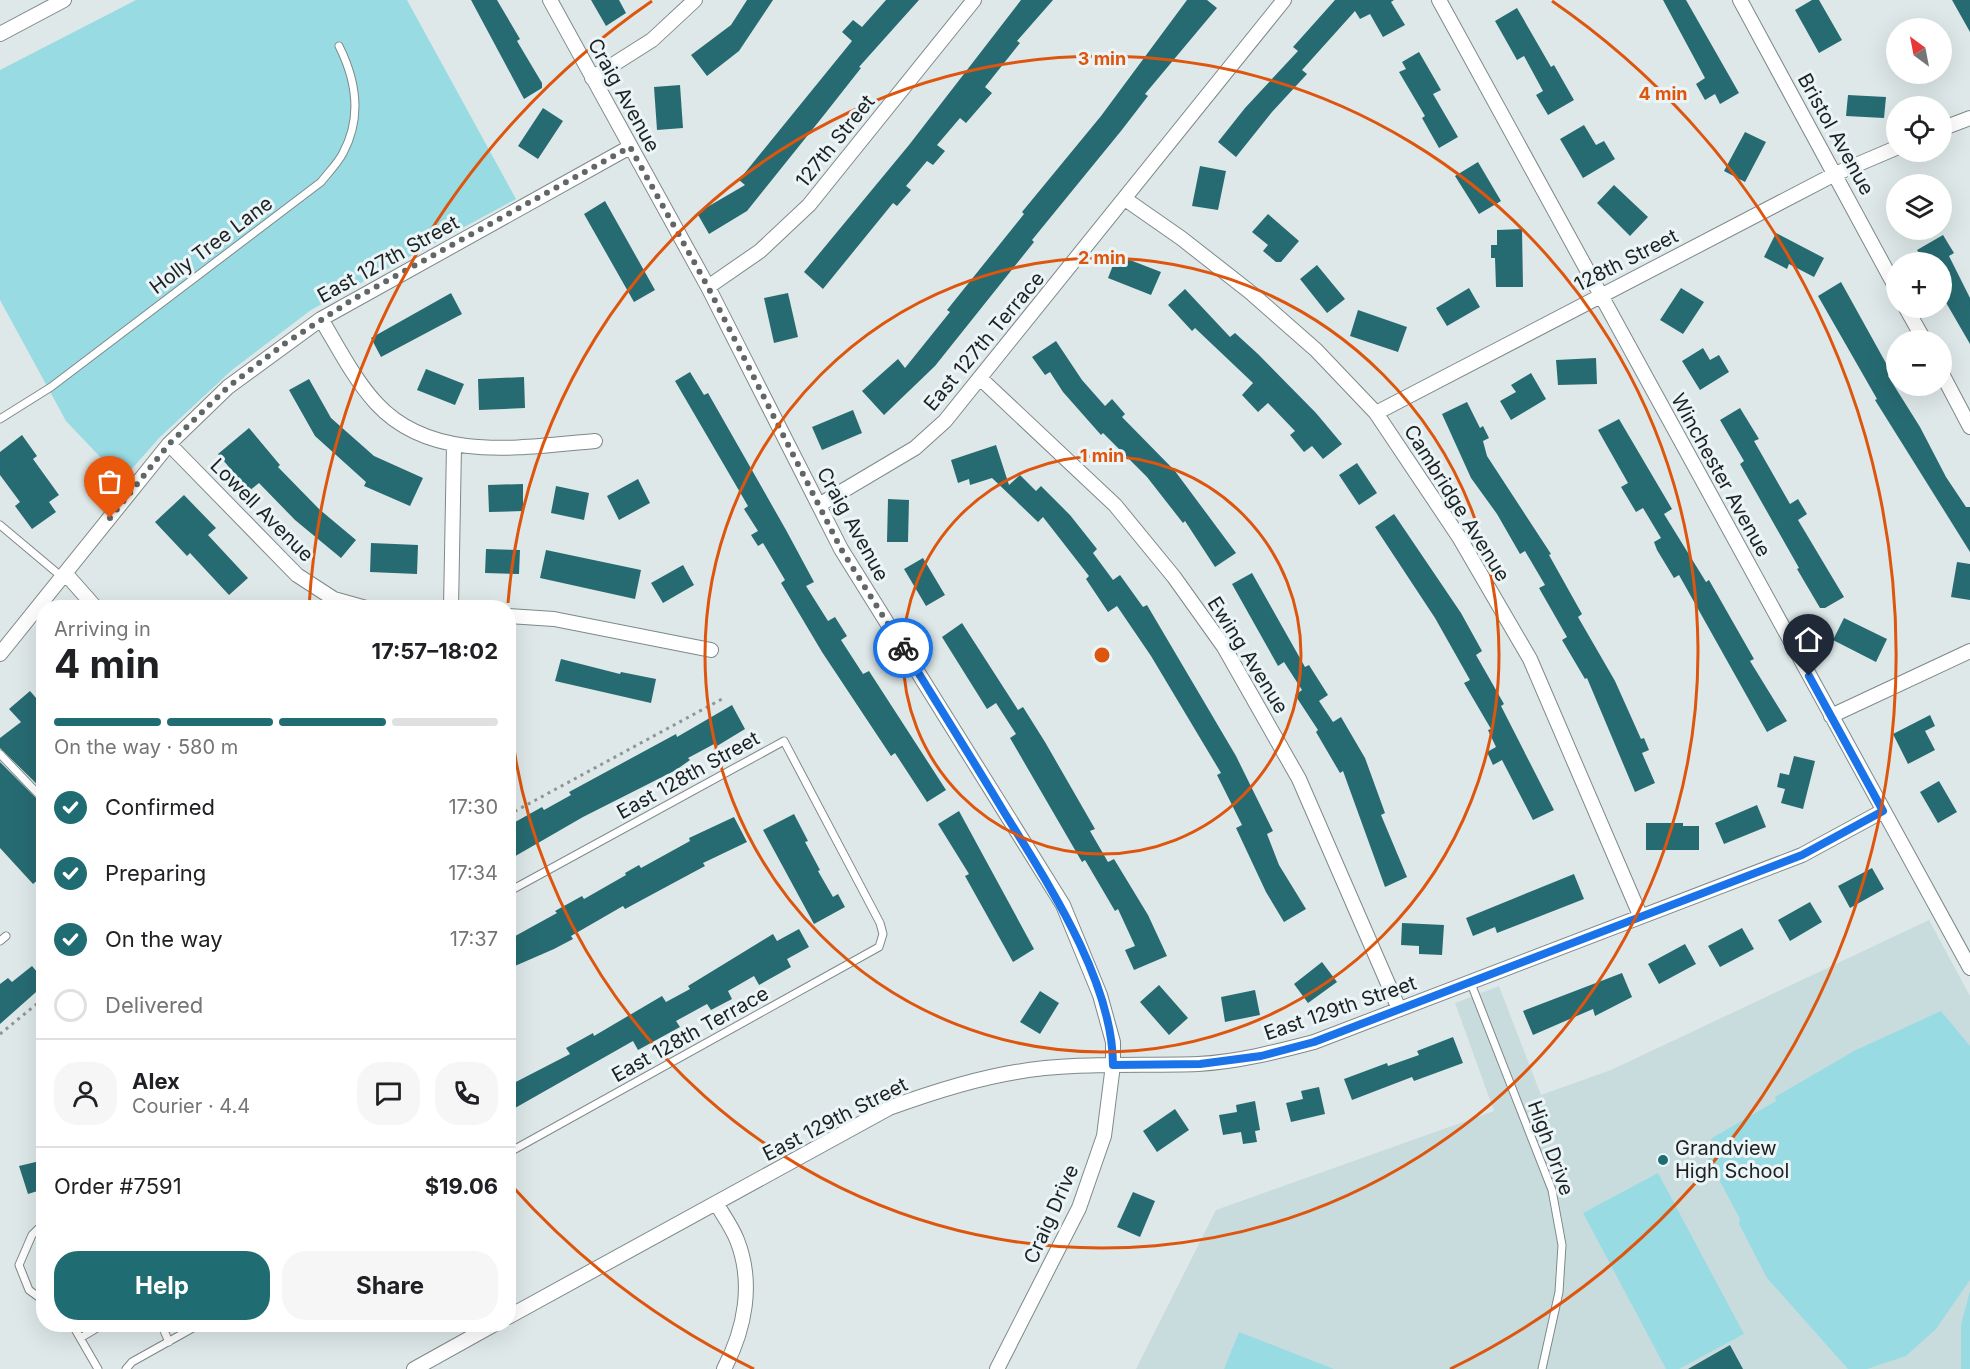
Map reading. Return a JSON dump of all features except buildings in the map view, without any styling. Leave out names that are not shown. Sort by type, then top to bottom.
[{"type":"street","points":[[0,34],[64,0]]},
{"type":"street","name":"Craig Avenue","points":[[549,0],[708,287],[841,549],[1062,905],[1100,995],[1113,1042],[1113,1065]]},
{"type":"street","points":[[592,78],[652,40],[695,0]]},
{"type":"street","name":"127th Street","points":[[708,287],[760,251],[809,205],[974,0]]},
{"type":"street","name":"East 127th Terrace","points":[[819,505],[915,448],[945,421],[1284,0]]},
{"type":"street","name":"Winchester Avenue","points":[[1439,0],[1834,715],[1883,811],[1970,968]]},
{"type":"street","name":"Bristol Avenue","points":[[1740,0],[1886,269]]},
{"type":"street","points":[[1952,125],[1970,118]]},
{"type":"street","name":"East 127th Street","points":[[43,600],[169,444],[228,387],[321,319],[630,147]]},
{"type":"street","name":"128th Street","points":[[1376,413],[1835,174],[1886,152]]},
{"type":"street","name":"Cambridge Avenue","points":[[1125,199],[1181,238],[1250,292],[1316,350],[1376,413],[1459,537],[1530,659],[1640,915]]},
{"type":"street","points":[[321,319],[351,369],[377,404],[399,422],[422,435],[454,446],[535,446],[595,441]]},
{"type":"street","name":"Ewing Avenue","points":[[981,379],[1115,505],[1174,577],[1224,647],[1299,779],[1399,1009]]},
{"type":"street","points":[[1952,393],[1970,427]]},
{"type":"street","name":"Lowell Avenue","points":[[169,444],[297,575],[338,600]]},
{"type":"street","points":[[451,600],[454,446]]},
{"type":"street","points":[[63,575],[88,600]]},
{"type":"street","name":"East 127th Street","points":[[0,654],[36,609]]},
{"type":"street","points":[[516,617],[554,619],[711,650]]},
{"type":"street","points":[[1834,715],[1970,651]]},
{"type":"street","name":"East 129th Street","points":[[516,1313],[889,1108],[930,1093],[1017,1071],[1113,1065],[1200,1064],[1261,1056],[1314,1042],[1640,915],[1802,855],[1883,811]]},
{"type":"street","name":"Craig Drive","points":[[997,1369],[1079,1208],[1104,1136],[1113,1065]]},
{"type":"street","points":[[716,1203],[736,1239],[746,1275],[745,1312],[735,1347],[724,1369]]},
{"type":"street","points":[[414,1369],[481,1332]]},
{"type":"lane","name":"Holly Tree Lane","points":[[0,419],[51,387],[321,182],[343,153],[354,125],[355,95],[349,66],[339,46]]},
{"type":"lane","points":[[0,525],[63,575]]},
{"type":"lane","name":"East 128th Street","points":[[516,888],[784,741],[880,923],[881,939]]},
{"type":"lane","points":[[0,754],[36,792]]},
{"type":"lane","name":"East 128th Terrace","points":[[516,1149],[879,947],[881,939]]},
{"type":"lane","name":"High Drive","points":[[1470,981],[1552,1190],[1562,1245],[1559,1292],[1542,1369]]},
{"type":"lane","points":[[36,1231],[19,1265],[29,1290],[36,1295]]},
{"type":"lane","points":[[78,1332],[98,1369]]},
{"type":"lane","points":[[82,1337],[91,1332]]},
{"type":"lane","points":[[165,1332],[169,1342]]},
{"type":"lane","points":[[126,1369],[132,1362],[186,1332]]},
{"type":"path","points":[[516,811],[722,699]]},
{"type":"path","points":[[0,1034],[36,1005]]},
{"type":"shaded area","points":[[136,0],[407,0],[516,199],[311,310],[232,370],[160,437],[122,480],[66,421],[0,300],[0,70]]},
{"type":"shaded area","name":"Grandview High School","points":[[1929,920],[1970,996],[1970,1369],[1136,1369],[1216,1210],[1494,1111],[1455,1003],[1499,986],[1541,1095],[1611,1070]]},
{"type":"shaded area","points":[[1941,1011],[1970,1046],[1970,1280],[1936,1329],[1906,1356],[1867,1369],[1848,1369],[1767,1278],[1739,1224],[1740,1219],[1705,1153],[1712,1138],[1776,1101],[1775,1097],[1854,1051]]},
{"type":"shaded area","points":[[1658,1173],[1744,1334],[1679,1369],[1666,1369],[1583,1213]]},
{"type":"shaded area","points":[[1970,1291],[1970,1369],[1961,1369],[1961,1325]]},
{"type":"shaded area","points":[[1239,1332],[1334,1369],[1224,1369]]},
{"type":"way so far","points":[[110,518],[169,444],[228,387],[284,344],[352,300],[630,147],[708,287],[841,549],[903,648]]},
{"type":"place","name":"Grandview High School","points":[[1663,1160]]},
{"type":"route","points":[[903,648],[1062,905],[1100,995],[1113,1042],[1113,1065],[1200,1064],[1261,1056],[1314,1042],[1640,915],[1802,855],[1883,811],[1809,676]]}]
